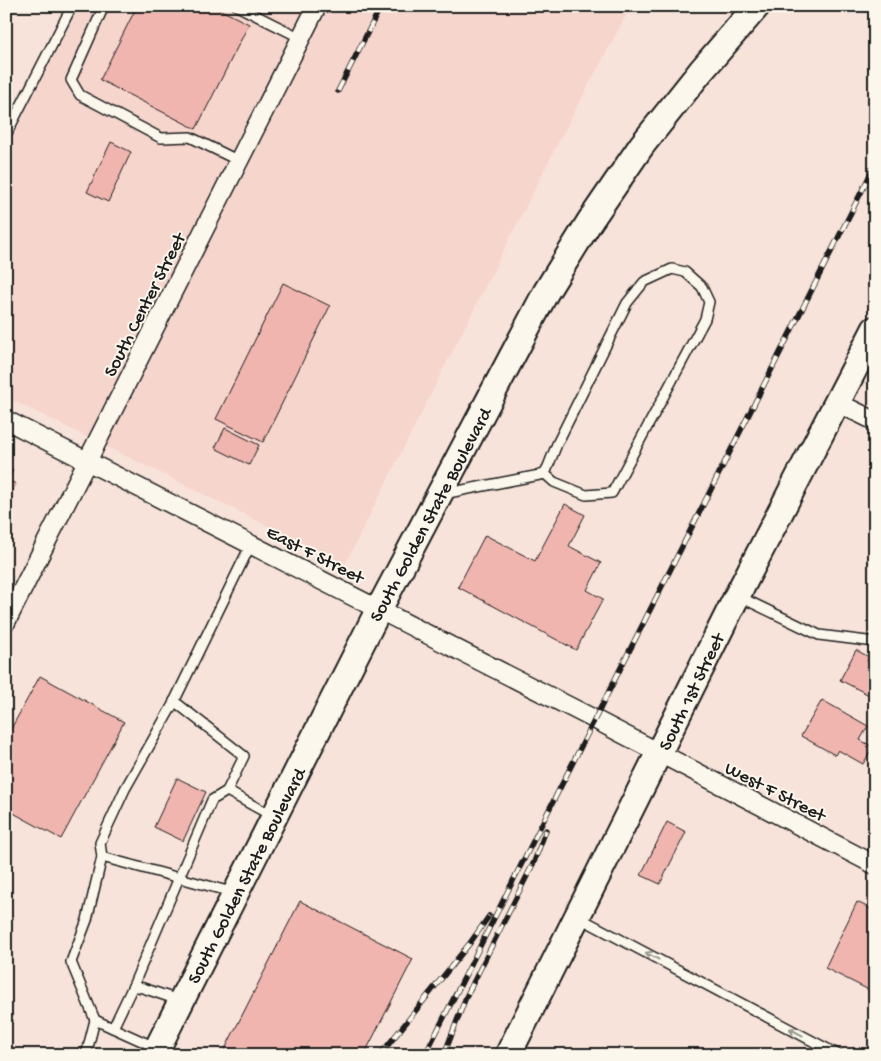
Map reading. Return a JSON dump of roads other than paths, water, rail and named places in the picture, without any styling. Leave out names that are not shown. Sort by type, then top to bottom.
[{"type":"main road","name":"South Golden State Boulevard","points":[[156,1051],[379,609],[546,292],[617,180],[653,130],[757,6]]},
{"type":"main road","name":"South 1st Street","points":[[508,1055],[737,596],[875,329]]},
{"type":"street","name":"South Center Street","points":[[6,622],[317,6]]},
{"type":"street","points":[[838,403],[875,421]]},
{"type":"street","name":"East F Street","points":[[6,420],[379,609],[658,754]]},
{"type":"street","name":"West F Street","points":[[658,754],[875,865]]},
{"type":"lane","points":[[6,135],[72,6]]},
{"type":"lane","points":[[104,6],[71,80],[80,95],[161,138],[190,137],[239,161]]},
{"type":"lane","points":[[237,6],[301,38]]},
{"type":"lane","points":[[672,269],[685,272],[702,288],[709,302],[705,319],[612,493],[586,495],[554,482],[545,474],[557,444],[627,303],[644,282],[672,269]]},
{"type":"lane","points":[[441,494],[545,474]]},
{"type":"lane","points":[[86,1055],[95,1020],[71,962],[87,920],[102,858],[100,843],[125,789],[174,701],[251,544]]},
{"type":"lane","points":[[737,596],[819,635],[875,642]]},
{"type":"lane","points":[[113,1028],[180,878],[212,800],[227,792],[244,756],[174,701]]},
{"type":"lane","points":[[227,792],[274,817]]},
{"type":"lane","points":[[102,858],[235,893]]},
{"type":"lane","points":[[578,917],[839,1055]]},
{"type":"lane","points":[[133,986],[181,1001]]},
{"type":"lane","points":[[95,1020],[156,1051]]},
{"type":"railway","points":[[338,91],[381,6]]},
{"type":"railway","points":[[425,1055],[875,165]]},
{"type":"railway","points":[[444,1055],[466,997],[534,862],[546,830]]},
{"type":"railway","points":[[380,1055],[470,943],[489,916]]}]
